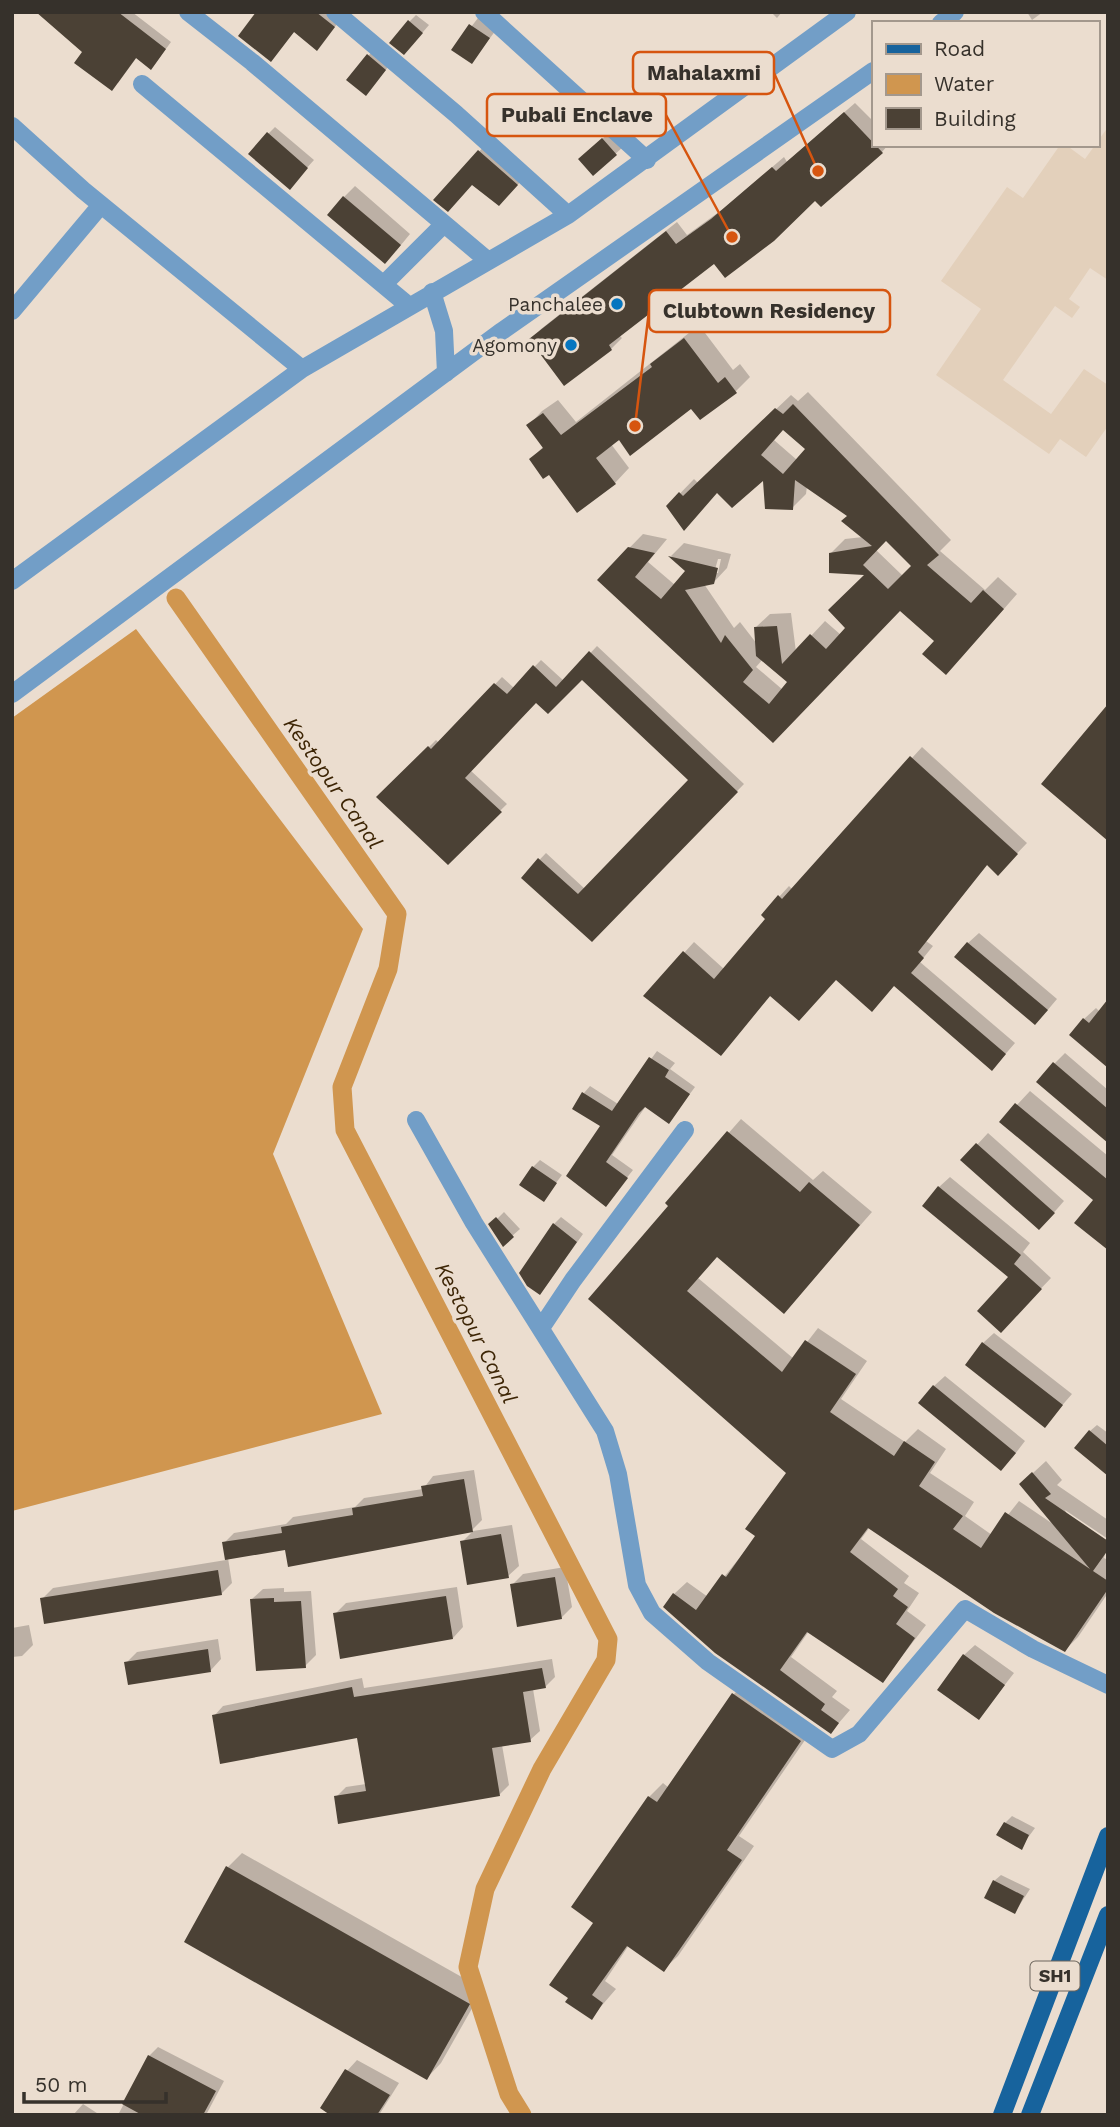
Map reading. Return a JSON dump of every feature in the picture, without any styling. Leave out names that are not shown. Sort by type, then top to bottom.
[{"type":"main road","name":"SH1","points":[[1002,2115],[1108,1836]]},
{"type":"main road","name":"SH1","points":[[1030,2115],[1108,1915]]},
{"type":"street","points":[[188,12],[487,260]]},
{"type":"street","points":[[335,12],[456,114],[568,215]]},
{"type":"street","points":[[484,12],[647,160]]},
{"type":"street","points":[[12,581],[302,369],[568,215],[847,12]]},
{"type":"street","points":[[12,694],[446,373],[872,72]]},
{"type":"street","points":[[142,84],[409,306]]},
{"type":"street","points":[[12,126],[101,205],[302,369]]},
{"type":"street","points":[[12,311],[101,205]]},
{"type":"street","points":[[385,284],[444,224]]},
{"type":"street","points":[[432,292],[444,331],[446,373]]},
{"type":"street","points":[[416,1120],[474,1223],[605,1431],[618,1474],[637,1585],[652,1613],[708,1662],[832,1749],[859,1734],[965,1609],[1033,1649],[1108,1685]]},
{"type":"street","points":[[541,1328],[573,1280],[685,1130]]},
{"type":"shaded area","points":[[1108,127],[1108,280],[1090,268],[1069,299],[1080,307],[1072,318],[1055,306],[1003,380],[1051,414],[1084,369],[1108,385],[1108,426],[1086,457],[1060,439],[1049,454],[936,375],[981,309],[941,281],[1007,187],[1023,198],[1059,147],[1069,147],[1085,159],[1094,147],[1099,147],[1099,140]]},
{"type":"water","points":[[136,629],[363,929],[273,1154],[382,1414],[12,1511],[12,718]]},
{"type":"building","points":[[36,12],[118,12],[166,49],[151,70],[136,58],[112,91],[74,63],[82,52]]},
{"type":"building","points":[[256,12],[316,12],[335,27],[317,51],[294,32],[271,62],[238,36]]},
{"type":"building","points":[[408,20],[423,33],[404,55],[389,43]]},
{"type":"building","points":[[469,24],[490,38],[472,64],[451,50]]},
{"type":"building","points":[[367,54],[386,70],[366,96],[346,80]]},
{"type":"building","points":[[629,95],[660,127],[649,137],[618,105]]},
{"type":"building","points":[[844,112],[872,141],[872,147],[877,147],[883,153],[821,207],[815,201],[774,241],[725,278],[714,264],[609,345],[612,350],[564,386],[529,339],[666,231],[676,244],[711,219],[772,167],[776,171]]},
{"type":"building","points":[[267,132],[308,168],[290,190],[248,154]]},
{"type":"building","points":[[602,138],[617,155],[593,176],[578,159]]},
{"type":"building","points":[[478,150],[518,185],[499,206],[472,185],[448,212],[433,200]]},
{"type":"building","points":[[343,196],[401,245],[385,264],[327,215]]},
{"type":"building","points":[[684,338],[718,383],[725,377],[737,393],[700,420],[691,409],[630,456],[619,440],[596,458],[616,484],[577,513],[549,475],[543,479],[529,459],[543,448],[526,425],[543,413],[561,435],[652,367],[650,364]]},
{"type":"building","points":[[793,404],[939,555],[927,565],[971,603],[983,590],[1004,609],[946,675],[922,654],[934,641],[900,611],[773,743],[597,580],[628,547],[655,553],[635,577],[661,599],[685,571],[668,556],[718,568],[714,584],[685,590],[721,643],[725,635],[753,670],[743,682],[769,704],[787,682],[756,656],[754,627],[777,626],[782,664],[810,634],[826,649],[845,628],[828,610],[864,575],[829,573],[829,553],[872,546],[841,521],[847,516],[795,480],[793,510],[765,509],[763,481],[732,508],[717,493],[684,531],[666,506],[679,492],[683,496],[775,408],[783,414]],"holes":[[[783,430],[805,449],[783,474],[761,455]],[[886,541],[911,566],[888,589],[863,565]]]},
{"type":"building","points":[[589,651],[738,792],[592,942],[521,878],[538,858],[578,894],[688,780],[582,680],[548,714],[536,703],[465,778],[502,812],[448,865],[376,797],[428,746],[431,749],[494,683],[507,694],[533,665],[556,687]]},
{"type":"building","points":[[1108,704],[1108,841],[1041,784]]},
{"type":"building","points":[[910,756],[1018,854],[998,876],[987,865],[918,952],[924,958],[911,973],[1006,1054],[992,1071],[894,986],[872,1012],[836,980],[799,1021],[770,996],[721,1056],[643,996],[683,951],[714,979],[765,919],[761,915],[778,895],[782,899]]},
{"type":"building","points":[[967,942],[1048,1010],[1035,1025],[954,957]]},
{"type":"building","points":[[1108,999],[1108,1068],[1069,1035],[1083,1018],[1089,1023]]},
{"type":"building","points":[[649,1057],[669,1070],[665,1077],[690,1094],[669,1124],[645,1107],[639,1113],[606,1162],[628,1178],[606,1207],[566,1176],[600,1126],[572,1109],[582,1092],[612,1111]]},
{"type":"building","points":[[1053,1062],[1108,1109],[1108,1143],[1036,1082]]},
{"type":"building","points":[[1015,1103],[1108,1180],[1108,1250],[1074,1223],[1093,1200],[999,1122]]},
{"type":"building","points":[[727,1131],[800,1192],[809,1182],[860,1225],[784,1314],[717,1257],[687,1291],[782,1372],[805,1340],[856,1374],[830,1412],[894,1456],[904,1441],[935,1462],[919,1486],[963,1516],[953,1529],[981,1548],[1005,1512],[1090,1569],[1019,1484],[1032,1472],[1051,1494],[1045,1498],[1108,1541],[1108,1550],[1093,1571],[1108,1581],[1108,1589],[1065,1652],[994,1613],[868,1528],[850,1552],[898,1589],[893,1596],[908,1607],[896,1624],[915,1638],[883,1683],[807,1632],[780,1670],[825,1704],[821,1710],[839,1723],[831,1734],[715,1653],[663,1607],[673,1593],[696,1610],[722,1574],[726,1577],[755,1536],[745,1529],[786,1473],[588,1299],[668,1206],[665,1203]]},
{"type":"building","points":[[976,1143],[1055,1213],[1039,1230],[960,1160]]},
{"type":"building","points":[[532,1166],[557,1183],[544,1202],[519,1185]]},
{"type":"building","points":[[938,1186],[1021,1255],[1014,1264],[1042,1289],[1001,1333],[977,1311],[1008,1277],[922,1206]]},
{"type":"building","points":[[496,1217],[514,1237],[503,1247],[488,1224]]},
{"type":"building","points":[[553,1223],[577,1242],[540,1295],[527,1286],[519,1273]]},
{"type":"building","points":[[982,1342],[1063,1405],[1045,1428],[965,1365]]},
{"type":"building","points":[[933,1385],[1016,1453],[1001,1471],[918,1403]]},
{"type":"building","points":[[1089,1430],[1108,1446],[1108,1476],[1074,1448]]},
{"type":"building","points":[[464,1479],[473,1532],[288,1567],[285,1550],[225,1560],[222,1542],[282,1533],[281,1527],[353,1515],[352,1508],[423,1496],[421,1486]]},
{"type":"building","points":[[501,1534],[509,1578],[467,1585],[460,1541]]},
{"type":"building","points":[[218,1570],[222,1595],[44,1624],[40,1598]]},
{"type":"building","points":[[555,1577],[562,1619],[517,1627],[510,1584]]},
{"type":"building","points":[[446,1596],[453,1639],[340,1659],[333,1613]]},
{"type":"building","points":[[274,1598],[274,1602],[301,1601],[306,1668],[256,1671],[250,1599]]},
{"type":"building","points":[[208,1649],[211,1672],[128,1685],[124,1662]]},
{"type":"building","points":[[963,1654],[1005,1685],[979,1720],[937,1690]]},
{"type":"building","points":[[542,1668],[546,1688],[523,1692],[531,1742],[492,1748],[500,1796],[338,1824],[334,1796],[366,1791],[357,1738],[220,1764],[212,1715],[352,1687],[354,1697]]},
{"type":"building","points":[[732,1693],[801,1741],[727,1850],[742,1860],[664,1972],[627,1946],[592,1995],[603,2003],[592,2020],[565,2002],[568,1998],[549,1985],[593,1923],[571,1907],[648,1796],[657,1802]]},
{"type":"building","points":[[1004,1822],[1029,1835],[1022,1850],[996,1835]]},
{"type":"building","points":[[226,1866],[470,2004],[427,2080],[184,1942]]},
{"type":"building","points":[[993,1880],[1024,1896],[1015,1914],[984,1898]]},
{"type":"building","points":[[148,2055],[216,2091],[203,2115],[142,2115],[122,2104]]},
{"type":"building","points":[[345,2069],[390,2095],[377,2115],[330,2115],[320,2108]]},
{"type":"waterway","name":"Kestopur Canal","points":[[176,598],[397,914],[388,969],[342,1087],[345,1130],[608,1639],[606,1660],[542,1769],[485,1889],[468,1967],[509,2094],[522,2115]]},
{"type":"place","name":"Mahalaxmi","points":[[818,171]]},
{"type":"place","name":"Pubali Enclave","points":[[732,237]]},
{"type":"place","name":"Panchalee","points":[[617,304]]},
{"type":"place","name":"Agomony","points":[[571,345]]},
{"type":"place","name":"Clubtown Residency","points":[[635,426]]}]
